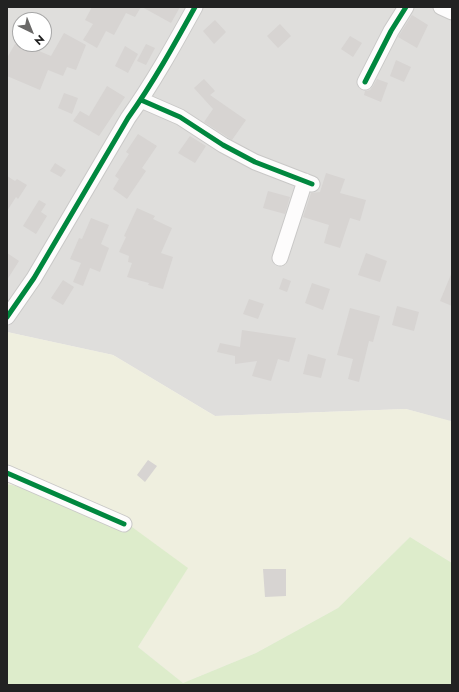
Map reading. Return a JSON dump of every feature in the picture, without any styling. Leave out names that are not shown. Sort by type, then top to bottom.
[{"type":"street","points":[[7,317],[34,278],[128,118],[141,100],[176,43],[195,7]]},
{"type":"street","points":[[365,82],[391,31],[406,7]]},
{"type":"street","points":[[440,7],[452,12]]},
{"type":"street","points":[[141,100],[180,117],[223,145],[255,162],[308,183],[280,258]]},
{"type":"street","points":[[7,473],[124,524]]},
{"type":"shaded area","points":[[7,7],[452,7],[452,422],[406,409],[215,416],[113,355],[7,332]]},
{"type":"green space","points":[[7,332],[113,355],[215,416],[406,409],[451,421],[452,563],[410,537],[338,608],[256,653],[183,683],[138,647],[187,568],[102,505],[7,484]]},
{"type":"green space","points":[[7,484],[102,505],[188,568],[138,647],[183,683],[256,653],[338,608],[410,537],[452,563],[452,685],[7,685]]},
{"type":"building","points":[[92,7],[141,7],[135,17],[126,13],[114,35],[106,31],[97,48],[83,40],[93,24],[85,20]]},
{"type":"building","points":[[142,7],[180,7],[171,23]]},
{"type":"building","points":[[412,15],[428,25],[417,48],[398,37]]},
{"type":"building","points":[[215,20],[226,32],[214,44],[203,31]]},
{"type":"building","points":[[280,24],[291,36],[278,48],[267,36]]},
{"type":"building","points":[[64,33],[86,45],[76,70],[67,67],[63,76],[48,70],[40,90],[7,76],[7,58],[12,49],[12,52],[42,52],[51,56]]},
{"type":"building","points":[[350,36],[362,43],[353,57],[341,49]]},
{"type":"building","points":[[146,44],[155,48],[146,65],[137,61]]},
{"type":"building","points":[[125,46],[138,54],[128,73],[115,66]]},
{"type":"building","points":[[396,60],[411,67],[404,82],[390,76]]},
{"type":"building","points":[[204,79],[215,91],[210,95],[246,120],[232,140],[204,122],[213,109],[194,88]]},
{"type":"building","points":[[377,79],[388,83],[381,102],[364,95],[365,91],[370,90]]},
{"type":"building","points":[[107,86],[125,97],[99,136],[73,121],[80,111],[89,116]]},
{"type":"building","points":[[64,93],[78,98],[72,114],[58,108]]},
{"type":"building","points":[[138,134],[157,146],[142,168],[146,171],[127,199],[113,189],[119,179],[115,176],[129,154],[126,152]]},
{"type":"building","points":[[190,136],[206,146],[195,163],[178,153]]},
{"type":"building","points":[[55,163],[66,170],[61,177],[50,171]]},
{"type":"building","points":[[326,173],[345,179],[340,193],[366,200],[360,221],[350,218],[340,248],[324,243],[329,225],[303,217],[311,193],[320,192]]},
{"type":"building","points":[[7,176],[15,181],[17,179],[27,185],[18,199],[16,197],[7,211]]},
{"type":"building","points":[[268,191],[290,197],[285,214],[263,208]]},
{"type":"building","points":[[39,200],[46,204],[41,212],[47,216],[36,234],[23,226]]},
{"type":"building","points":[[137,208],[155,216],[153,219],[172,228],[161,253],[173,257],[163,289],[148,285],[149,283],[127,277],[132,263],[128,262],[129,256],[119,252],[126,237],[124,236]]},
{"type":"building","points":[[91,218],[109,225],[101,244],[109,248],[100,272],[90,268],[83,286],[73,282],[81,263],[70,259],[79,238],[82,239]]},
{"type":"building","points":[[7,253],[19,261],[7,280]]},
{"type":"building","points":[[366,253],[387,261],[380,282],[358,275]]},
{"type":"building","points":[[452,272],[452,306],[440,301]]},
{"type":"building","points":[[283,278],[291,281],[287,292],[279,289]]},
{"type":"building","points":[[63,280],[74,287],[63,305],[51,298]]},
{"type":"building","points":[[312,283],[330,289],[323,310],[305,303]]},
{"type":"building","points":[[249,299],[264,304],[258,319],[243,314]]},
{"type":"building","points":[[397,306],[419,312],[414,331],[392,325]]},
{"type":"building","points":[[350,308],[380,316],[373,342],[369,341],[359,382],[348,379],[353,359],[337,355]]},
{"type":"building","points":[[242,330],[296,338],[289,362],[278,359],[271,381],[252,376],[257,361],[235,364],[235,356],[217,352],[220,343],[240,347]]},
{"type":"building","points":[[308,354],[326,359],[321,378],[303,374]]},
{"type":"building","points":[[148,460],[157,466],[145,482],[137,475]]},
{"type":"building","points":[[263,569],[286,569],[286,596],[265,597]]},
{"type":"cycle path","points":[[7,317],[34,278],[128,118],[163,64],[195,7]]},
{"type":"cycle path","points":[[365,82],[391,31],[406,7]]},
{"type":"cycle path","points":[[141,100],[180,117],[223,145],[255,162],[312,184]]},
{"type":"cycle path","points":[[7,473],[124,524]]}]
